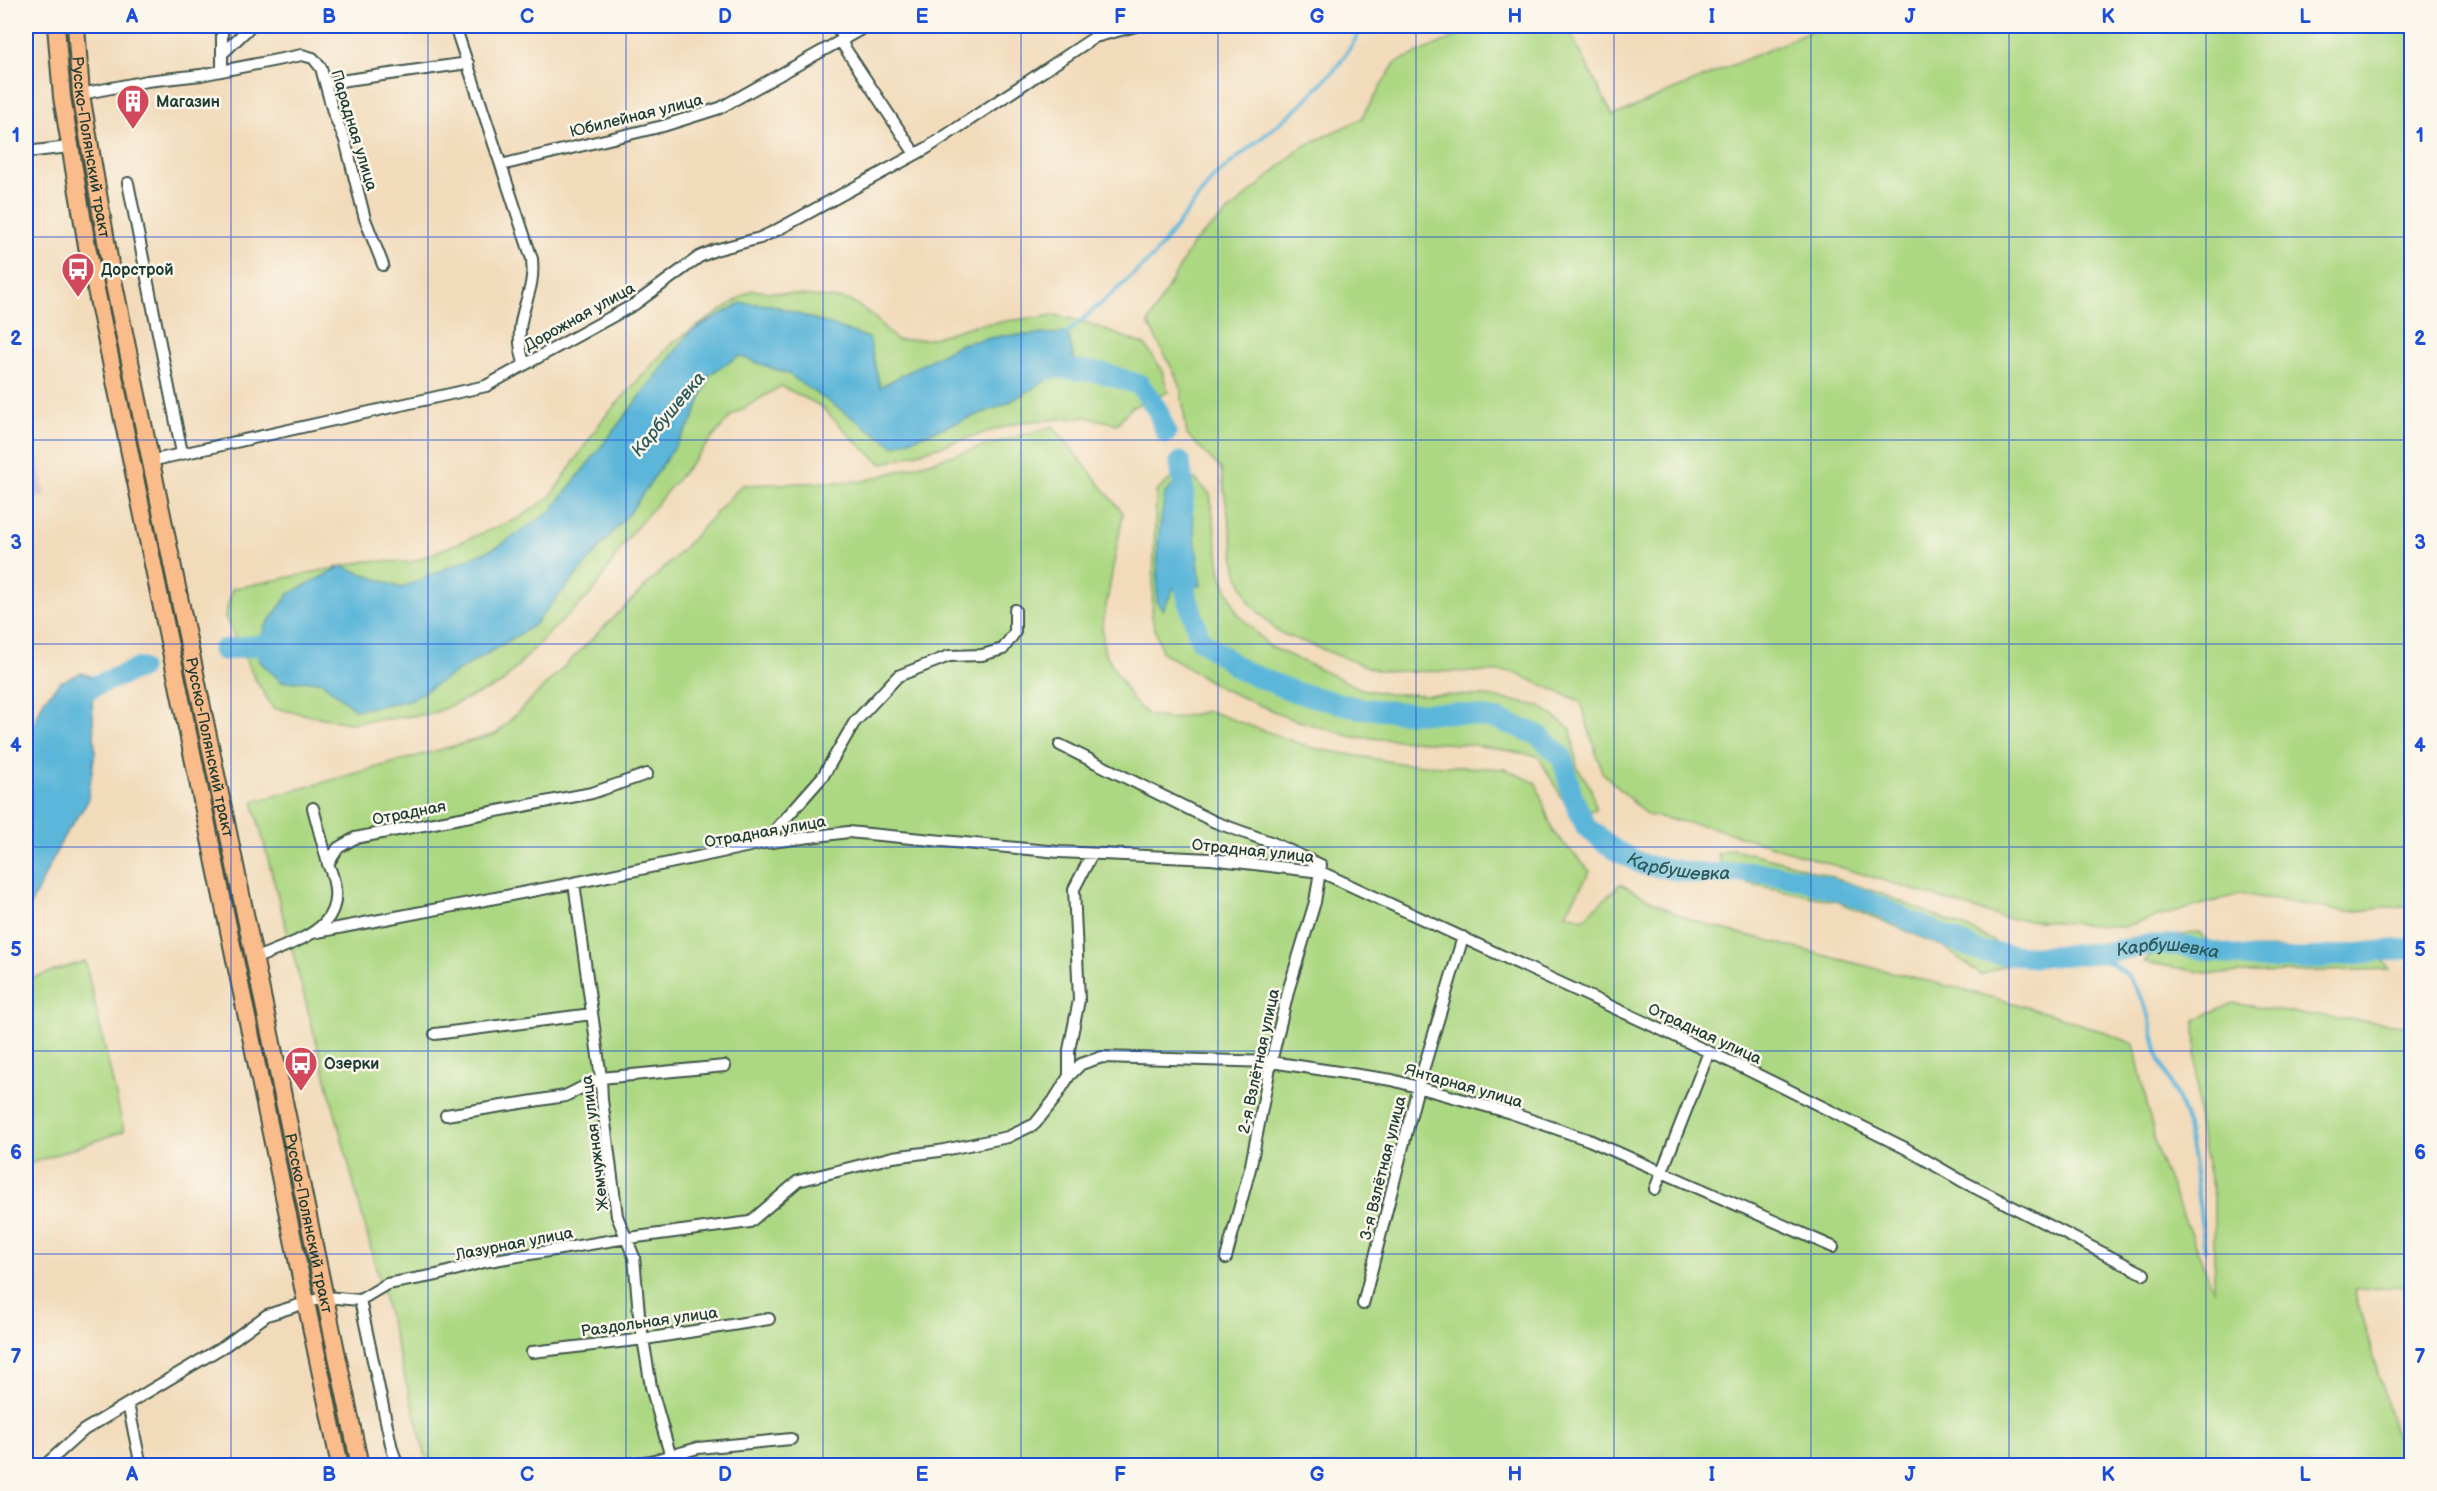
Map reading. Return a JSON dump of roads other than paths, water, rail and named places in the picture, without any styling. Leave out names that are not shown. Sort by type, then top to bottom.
[{"type":"main road","name":"Русско-Полянский тракт","points":[[56,26],[69,147],[87,246],[340,1466]]},
{"type":"main road","name":"Русско-Полянский тракт","points":[[76,26],[81,94],[111,270],[360,1466]]},
{"type":"street","points":[[222,26],[222,72]]},
{"type":"street","points":[[223,53],[251,26]]},
{"type":"street","points":[[455,26],[532,259],[531,290],[520,329],[524,363]]},
{"type":"street","points":[[836,26],[843,41],[915,154]]},
{"type":"street","name":"Юбилейная улица","points":[[501,165],[703,114],[738,99],[867,26]]},
{"type":"street","name":"Дорожная улица","points":[[150,461],[486,386],[524,363],[635,304],[699,257],[715,250],[760,238],[777,230],[915,154],[973,119],[1095,37],[1103,26]]},
{"type":"street","points":[[1095,37],[1136,26]]},
{"type":"street","name":"Парадная улица","points":[[81,94],[147,81],[222,72],[302,55],[313,58],[321,68],[333,112],[345,140],[365,219],[383,265]]},
{"type":"street","points":[[326,83],[468,63]]},
{"type":"street","points":[[26,152],[69,147]]},
{"type":"street","points":[[128,183],[182,453]]},
{"type":"street","points":[[764,843],[823,776],[854,723],[898,676],[949,656],[982,655],[1002,649],[1016,633],[1015,610]]},
{"type":"street","points":[[1060,745],[1215,822],[1273,843],[1321,864],[1321,872]]},
{"type":"street","name":"Отрадная","points":[[328,864],[338,848],[355,838],[592,793],[647,774]]},
{"type":"street","points":[[254,959],[312,933],[333,914],[336,901],[333,877],[313,808]]},
{"type":"street","name":"Отрадная улица","points":[[312,933],[574,883],[764,843],[848,832],[1092,854],[1211,859],[1321,872],[1709,1052],[1905,1148],[1962,1181],[2144,1274]]},
{"type":"street","points":[[1069,1076],[1069,1050],[1079,1000],[1074,889],[1092,854]]},
{"type":"street","name":"2-я Взлётная улица","points":[[1226,1258],[1251,1165],[1271,1062],[1289,988],[1315,902],[1321,872]]},
{"type":"street","name":"Жемчужная улица","points":[[574,883],[601,1078],[617,1216],[634,1257],[639,1314],[645,1339],[651,1387],[670,1460]]},
{"type":"street","name":"3-я Взлётная улица","points":[[1363,1304],[1418,1087],[1462,937]]},
{"type":"street","points":[[435,1034],[592,1014]]},
{"type":"street","points":[[1654,1189],[1709,1052]]},
{"type":"street","name":"Янтарная улица","points":[[1069,1076],[1081,1064],[1102,1057],[1271,1062],[1392,1080],[1511,1113],[1578,1136],[1833,1247]]},
{"type":"street","points":[[446,1115],[565,1096],[601,1078],[725,1066]]},
{"type":"street","name":"Лазурная улица","points":[[360,1300],[387,1284],[437,1275],[483,1262],[750,1222],[798,1181],[893,1157],[962,1147],[1008,1137],[1035,1124],[1069,1076]]},
{"type":"street","points":[[44,1466],[84,1430],[226,1345],[267,1315],[306,1301],[325,1297],[360,1300],[392,1449],[398,1466]]},
{"type":"street","name":"Раздольная улица","points":[[532,1352],[645,1339],[769,1319]]},
{"type":"street","points":[[128,1404],[141,1466]]},
{"type":"street","points":[[616,1466],[670,1460],[698,1448],[791,1439]]},
{"type":"water","points":[[741,303],[772,305],[869,338],[880,387],[960,344],[1001,336],[1068,333],[1075,364],[1004,405],[894,446],[788,374],[739,356],[710,374],[693,420],[631,511],[533,626],[410,700],[356,710],[320,681],[282,682],[258,660],[264,628],[289,594],[342,566],[401,588],[499,546],[551,511],[691,331]]},
{"type":"water","points":[[1178,481],[1190,494],[1201,586],[1176,584],[1163,610],[1157,602],[1158,540],[1165,493]]},
{"type":"water","points":[[81,673],[110,683],[92,700],[95,752],[87,803],[64,836],[26,914],[26,742],[44,700],[60,682]]},
{"type":"waterway","points":[[1064,336],[1153,257],[1213,178],[1299,107],[1338,66],[1364,26]]},
{"type":"waterway","name":"Карбушевка","points":[[1038,371],[1057,368],[1103,373],[1140,385],[1158,411],[1166,433]]},
{"type":"waterway","name":"Карбушевка","points":[[1180,462],[1184,492],[1182,516]]},
{"type":"waterway","name":"Карбушевка","points":[[1181,559],[1186,593],[1200,639],[1241,670],[1295,692],[1358,708],[1408,713],[1455,713],[1499,720],[1538,735],[1562,757],[1573,798],[1586,827],[1613,849],[1644,865],[1700,874],[1753,872],[1797,878],[1855,896],[1981,952],[2035,957],[2101,953],[2147,945],[2176,945],[2251,958],[2305,959],[2412,948]]},
{"type":"waterway","name":"Карбушевка","points":[[223,650],[288,641]]},
{"type":"waterway","name":"Карбушевка","points":[[80,694],[140,668]]},
{"type":"waterway","points":[[2084,954],[2113,964],[2128,976],[2149,1015],[2158,1056],[2185,1115],[2205,1250]]},
{"type":"place","name":"Магазин","points":[[133,130]]},
{"type":"place","name":"Дорстрой","points":[[78,298]]},
{"type":"place","name":"Озерки","points":[[301,1092]]}]
